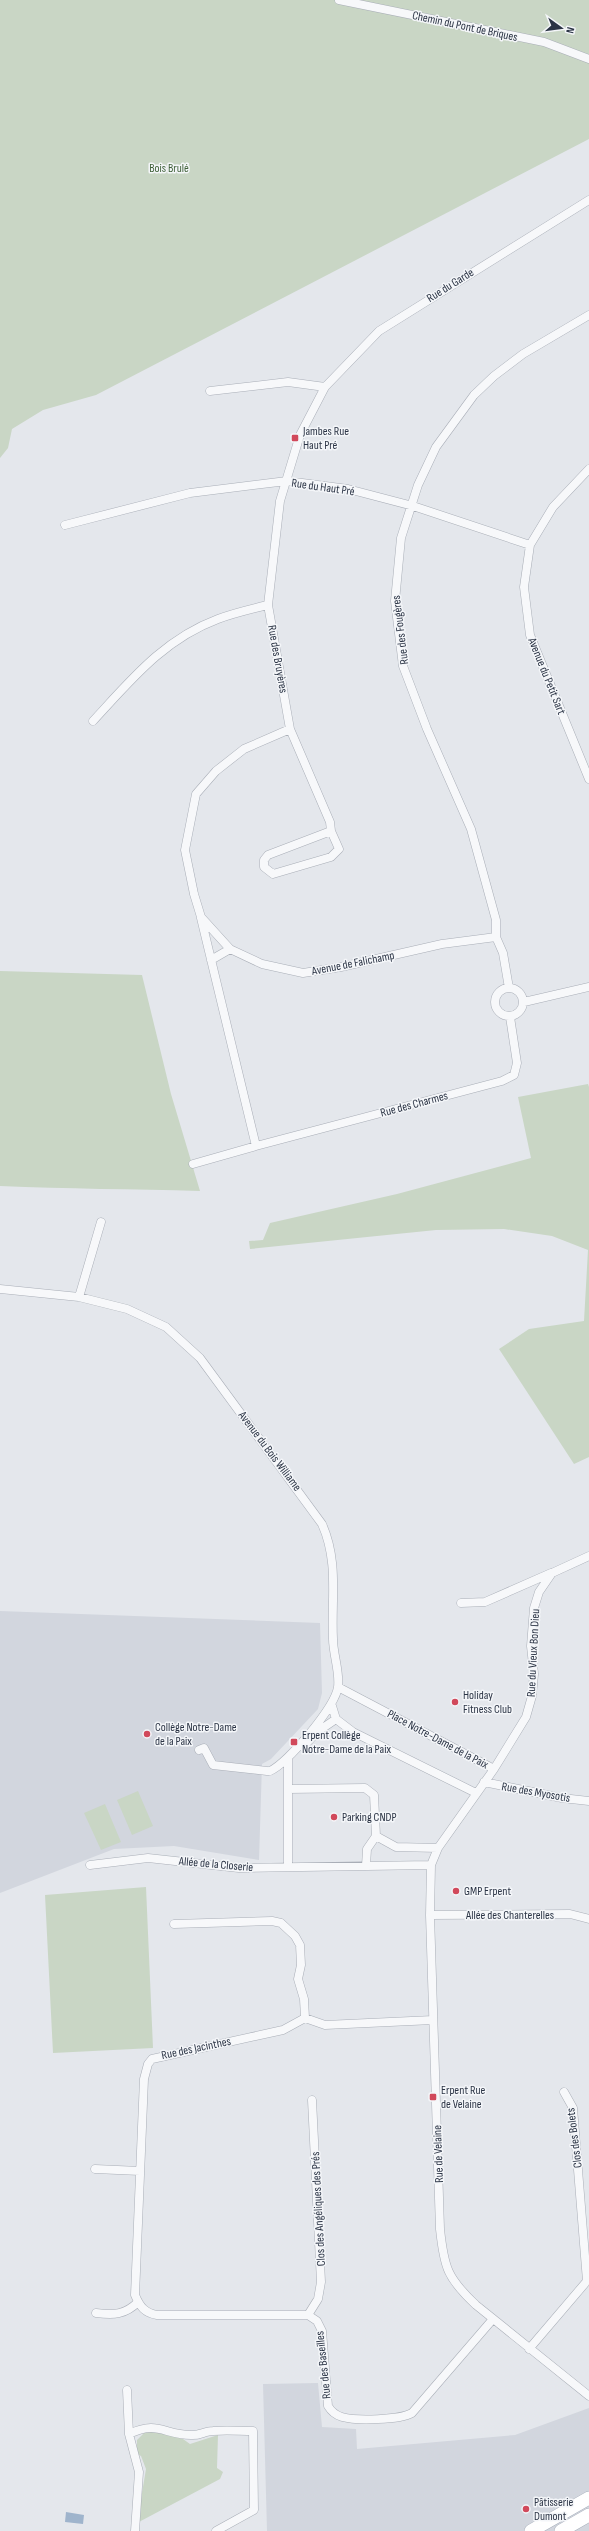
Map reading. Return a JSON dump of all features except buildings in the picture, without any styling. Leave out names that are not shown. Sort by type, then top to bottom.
[{"type":"main road","points":[[531,2531],[589,2498]]},
{"type":"main road","points":[[561,2531],[589,2516]]},
{"type":"street","name":"Chemin du Pont de Briques","points":[[339,0],[544,42],[589,59]]},
{"type":"street","name":"Rue du Garde","points":[[287,481],[300,435],[325,387],[379,331],[589,200]]},
{"type":"street","name":"Rue des Fougères","points":[[496,938],[496,920],[470,829],[427,729],[403,666],[395,602],[396,575],[401,538],[418,485],[436,447],[474,395],[523,354],[589,315]]},
{"type":"street","points":[[210,391],[288,382],[325,387]]},
{"type":"street","name":"Avenue du Petit Sart","points":[[589,469],[553,507],[530,546],[524,587],[530,635],[589,779]]},
{"type":"street","name":"Rue du Haut Pré","points":[[65,525],[190,493],[287,481],[348,489],[412,506],[530,546]]},
{"type":"street","name":"Rue des Bruyères","points":[[287,481],[280,501],[274,535],[268,605],[290,729],[330,822],[331,831],[338,849],[331,857],[273,874],[264,867],[264,860],[268,855],[331,831]]},
{"type":"street","points":[[94,721],[135,673],[174,641],[217,619],[268,605]]},
{"type":"street","name":"Avenue de Falichamp","points":[[290,729],[244,749],[216,771],[196,794],[185,850],[201,917],[230,949],[262,964],[303,973],[341,967],[442,944],[496,938]]},
{"type":"street","points":[[201,917],[256,1146]]},
{"type":"street","points":[[496,938],[503,953],[509,988]]},
{"type":"street","points":[[211,960],[230,949]]},
{"type":"street","points":[[524,1002],[589,987]]},
{"type":"street","points":[[509,988],[519,992],[524,1002],[520,1012],[510,1017],[500,1013],[495,1003],[499,993],[509,988]]},
{"type":"street","name":"Rue des Charmes","points":[[193,1164],[502,1081],[514,1075],[517,1063],[510,1017]]},
{"type":"street","points":[[79,1297],[101,1222]]},
{"type":"street","name":"Avenue du Bois Williame","points":[[0,1289],[79,1297],[127,1309],[166,1327],[200,1358],[311,1507],[322,1524],[332,1551],[334,1569],[332,1639],[338,1687]]},
{"type":"street","points":[[461,1603],[485,1602],[589,1556]]},
{"type":"street","name":"Rue du Vieux Bon Dieu","points":[[494,1769],[526,1717],[532,1696],[534,1674],[531,1646],[534,1608],[539,1592],[552,1573]]},
{"type":"street","points":[[199,1750],[204,1748],[213,1765],[268,1771],[288,1759],[332,1706],[338,1687]]},
{"type":"street","name":"Place Notre-Dame de la Paix","points":[[338,1687],[494,1769],[476,1793]]},
{"type":"street","points":[[332,1706],[336,1719],[353,1732],[476,1793],[438,1848],[396,1847],[376,1836]]},
{"type":"street","points":[[288,1771],[294,1757],[312,1737],[336,1719]]},
{"type":"street","points":[[288,1759],[288,1866]]},
{"type":"street","name":"Rue des Myosotis","points":[[484,1782],[562,1798],[589,1800]]},
{"type":"street","points":[[288,1789],[365,1788],[370,1791],[376,1801],[376,1836],[366,1849],[366,1866]]},
{"type":"street","name":"Rue de Velaine","points":[[438,1848],[430,1865],[430,1915],[440,2229],[445,2267],[463,2293],[529,2349],[589,2396]]},
{"type":"street","name":"Allée de la Closerie","points":[[90,1865],[148,1858],[239,1868],[288,1866],[430,1865]]},
{"type":"street","name":"Allée des Chanterelles","points":[[430,1915],[570,1914],[589,1919]]},
{"type":"street","points":[[174,1924],[272,1921],[281,1923],[296,1936],[300,1945],[301,1965],[298,1979],[304,2000],[305,2018],[325,2026],[433,2020]]},
{"type":"street","name":"Rue des Jacinthes","points":[[138,2302],[135,2289],[144,2079],[148,2064],[152,2059],[283,2030],[305,2018]]},
{"type":"street","name":"Clos des Bolets","points":[[564,2092],[573,2108],[588,2281]]},
{"type":"street","name":"Clos des Angéliques des Prés","points":[[308,2315],[318,2299],[321,2282],[312,2100]]},
{"type":"street","points":[[95,2169],[140,2171]]},
{"type":"street","points":[[529,2349],[588,2281]]},
{"type":"street","points":[[96,2313],[116,2315],[126,2312],[138,2302]]},
{"type":"street","name":"Rue des Baseilles","points":[[138,2302],[148,2314],[157,2315],[308,2315],[317,2321],[322,2331],[328,2406],[333,2413],[342,2417],[352,2418],[403,2417],[412,2413],[494,2319]]},
{"type":"street","points":[[127,2390],[129,2434],[139,2472],[135,2531]]},
{"type":"street","points":[[129,2434],[143,2427],[162,2428],[181,2435],[194,2436],[211,2431],[253,2431],[254,2510],[216,2531]]},
{"type":"shaded area","name":"Collège Notre-Dame de la Paix","points":[[0,1611],[320,1623],[322,1693],[318,1709],[271,1759],[262,1764],[259,1860],[174,1846],[114,1849],[0,1893]]},
{"type":"shaded area","points":[[318,2383],[322,2427],[356,2429],[357,2449],[515,2435],[589,2408],[589,2531],[267,2531],[263,2384]]},
{"type":"green space","name":"Bois Brulé","points":[[0,0],[589,0],[589,139],[96,395],[43,410],[12,429],[8,448],[0,458]]},
{"type":"green space","points":[[0,971],[142,975],[171,1094],[200,1191],[0,1186]]},
{"type":"green space","points":[[588,1084],[589,1457],[574,1464],[499,1349],[529,1329],[584,1321],[588,1250],[552,1236],[504,1229],[436,1230],[250,1249],[249,1241],[263,1240],[270,1223],[397,1194],[531,1158],[518,1097]]},
{"type":"green space","points":[[138,1791],[153,1826],[132,1835],[117,1800]]},
{"type":"green space","points":[[105,1804],[121,1842],[101,1850],[84,1813]]},
{"type":"green space","points":[[146,1887],[153,2048],[53,2053],[45,1895]]},
{"type":"green space","points":[[153,2431],[183,2439],[190,2444],[218,2435],[217,2468],[223,2472],[220,2479],[137,2523],[146,2469],[141,2456],[137,2454],[137,2440],[144,2433]]},
{"type":"water","points":[[66,2512],[84,2515],[83,2524],[65,2522]]},
{"type":"place","name":"Jambes Rue Haut Pré","points":[[295,438]]},
{"type":"place","name":"Holiday Fitness Club","points":[[455,1702]]},
{"type":"place","name":"Collège Notre-Dame de la Paix","points":[[147,1734]]},
{"type":"place","name":"Erpent Collège Notre-Dame de la Paix","points":[[294,1742]]},
{"type":"place","name":"Parking CNDP","points":[[334,1817]]},
{"type":"place","name":"GMP Erpent","points":[[456,1891]]},
{"type":"place","name":"Erpent Rue de Velaine","points":[[433,2097]]},
{"type":"place","name":"Pâtisserie Dumont","points":[[526,2509]]}]
